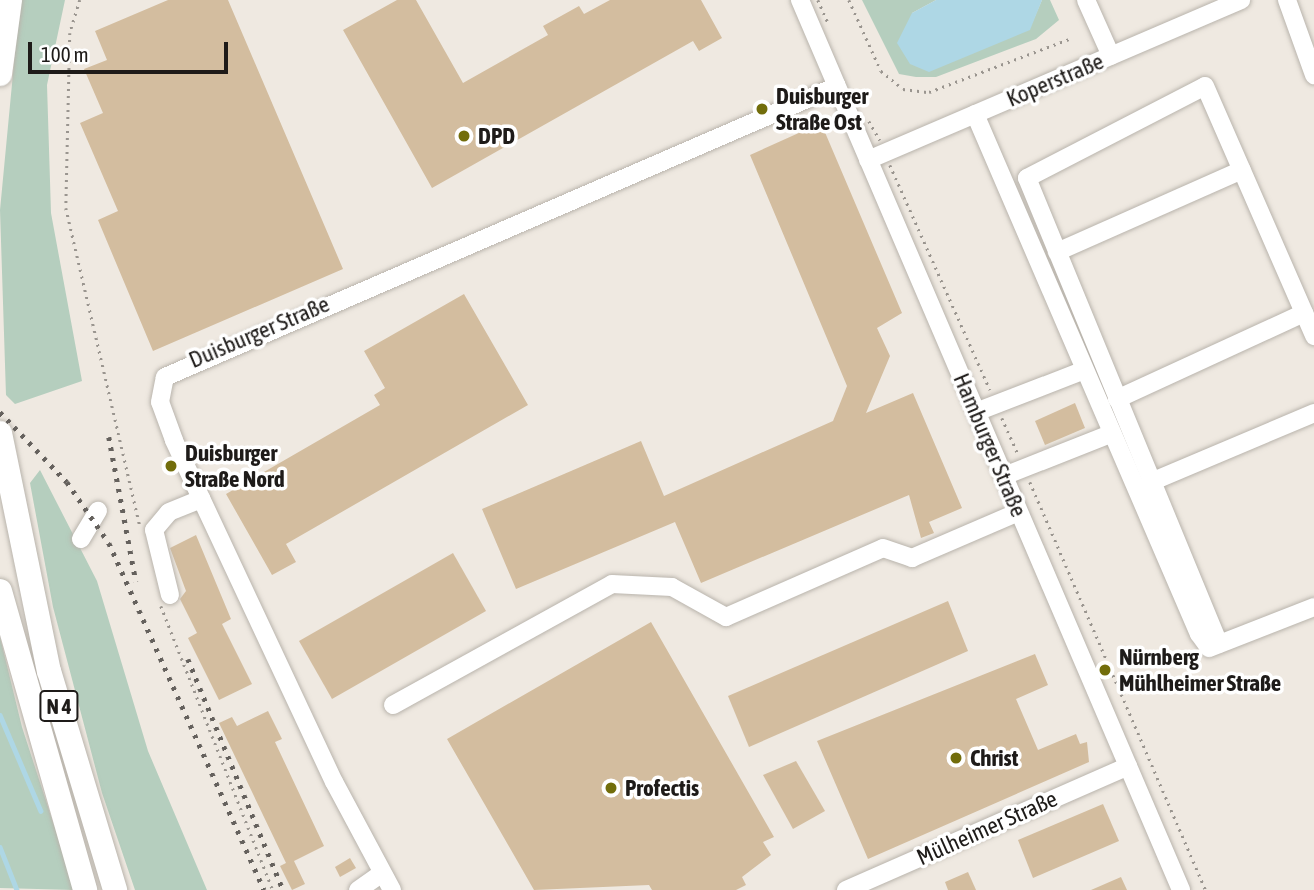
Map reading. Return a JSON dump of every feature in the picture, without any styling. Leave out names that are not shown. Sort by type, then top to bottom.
[{"type":"highway","points":[[0,74],[10,0]]},
{"type":"highway","name":"N 4","points":[[0,433],[14,520],[49,671],[115,890]]},
{"type":"highway","name":"N 4","points":[[0,591],[85,890]]},
{"type":"street","name":"Hamburger Straße","points":[[800,0],[1181,890]]},
{"type":"street","points":[[1086,0],[1111,56]]},
{"type":"street","name":"Koperstraße","points":[[868,160],[1241,0]]},
{"type":"street","points":[[1287,0],[1314,75]]},
{"type":"street","name":"Duisburger Straße","points":[[392,890],[201,499],[160,402],[165,377],[178,366],[837,86]]},
{"type":"street","points":[[1219,644],[1027,178],[1205,86],[1314,336]]},
{"type":"street","points":[[975,114],[1082,371],[1199,634],[1209,648],[1314,607]]},
{"type":"street","points":[[1058,252],[1242,170]]},
{"type":"street","points":[[1117,399],[1304,313]]},
{"type":"street","points":[[976,412],[1082,371]]},
{"type":"street","points":[[1151,482],[1314,413]]},
{"type":"street","points":[[1004,476],[1110,434]]},
{"type":"street","points":[[164,598],[154,530],[169,512],[201,499]]},
{"type":"street","points":[[81,539],[99,511]]},
{"type":"street","points":[[393,705],[612,584],[672,587],[726,617],[883,548],[912,558],[1019,512]]},
{"type":"street","name":"Mülheimer Straße","points":[[846,890],[1128,766]]},
{"type":"street","points":[[358,890],[382,873]]},
{"type":"path","points":[[80,0],[70,33],[66,208],[142,536]]},
{"type":"path","points":[[818,0],[834,36]]},
{"type":"path","points":[[849,0],[881,71],[903,89],[929,92],[1072,38]]},
{"type":"path","points":[[864,109],[1024,468],[1206,890]]},
{"type":"path","points":[[164,598],[273,890]]},
{"type":"green space","points":[[20,0],[65,0],[47,85],[51,213],[82,381],[15,404],[6,395],[0,210]]},
{"type":"green space","points":[[862,0],[936,0],[912,13],[1029,30],[1042,0],[1050,0],[1059,20],[1036,39],[936,77],[916,77],[899,74]]},
{"type":"green space","points":[[40,470],[97,581],[148,751],[207,890],[135,890],[102,793],[53,607],[30,483]]},
{"type":"green space","points":[[0,637],[22,727],[75,890],[0,888]]},
{"type":"water","points":[[936,0],[1042,0],[1030,30],[929,72],[910,64],[897,43],[912,13]]},
{"type":"building","points":[[168,0],[228,0],[343,269],[153,351],[98,220],[118,211],[80,123],[103,113],[84,69],[107,60],[95,31]]},
{"type":"building","name":"DPD","points":[[397,0],[416,0],[463,83],[548,35],[543,26],[579,6],[584,14],[610,0],[701,0],[722,38],[699,51],[693,41],[432,188],[343,30]]},
{"type":"building","points":[[821,123],[902,313],[877,328],[890,356],[866,413],[913,393],[962,508],[929,522],[934,533],[921,538],[909,495],[701,583],[675,522],[516,589],[482,509],[641,441],[664,496],[833,421],[847,386],[750,155]]},
{"type":"building","points":[[464,294],[528,405],[286,544],[296,562],[272,575],[226,494],[380,405],[374,395],[385,388],[364,351]]},
{"type":"building","points":[[1075,403],[1085,428],[1045,445],[1035,421]]},
{"type":"building","points":[[196,535],[231,619],[222,624],[252,684],[219,700],[188,638],[197,633],[180,599],[186,591],[170,548]]},
{"type":"building","points":[[453,553],[486,611],[332,699],[299,641]]},
{"type":"building","points":[[948,601],[968,651],[749,747],[728,696]]},
{"type":"building","name":"Profectis","points":[[651,622],[774,837],[763,842],[771,855],[742,877],[746,885],[736,890],[652,890],[649,885],[534,890],[447,739]]},
{"type":"building","name":"Christ","points":[[1035,654],[1048,685],[1016,699],[1038,750],[1076,734],[1080,744],[1087,742],[1089,762],[868,859],[817,741]]},
{"type":"building","points":[[268,711],[282,739],[275,742],[324,846],[294,861],[305,884],[292,890],[280,866],[286,863],[219,723],[232,717],[237,726]]},
{"type":"building","points":[[796,761],[825,811],[793,829],[763,775]]},
{"type":"building","points":[[1103,804],[1119,841],[1033,878],[1018,840]]},
{"type":"building","points":[[350,858],[356,868],[340,877],[335,867]]},
{"type":"building","points":[[968,872],[976,890],[948,890],[945,882]]},
{"type":"building","points":[[1121,877],[1127,890],[1091,890]]},
{"type":"waterway","points":[[0,715],[41,811]]},
{"type":"waterway","points":[[0,847],[17,890]]},
{"type":"railway","points":[[0,412],[67,482],[109,543],[264,890]]},
{"type":"railway","points":[[109,437],[136,581]]},
{"type":"railway","points":[[188,659],[283,890]]},
{"type":"place","name":"Duisburger Straße Ost","points":[[762,109]]},
{"type":"place","name":"DPD","points":[[464,136]]},
{"type":"place","name":"Duisburger Straße Nord","points":[[171,466]]},
{"type":"place","name":"Nürnberg Mühlheimer Straße","points":[[1105,670]]},
{"type":"place","name":"Christ","points":[[956,758]]},
{"type":"place","name":"Profectis","points":[[611,788]]}]
